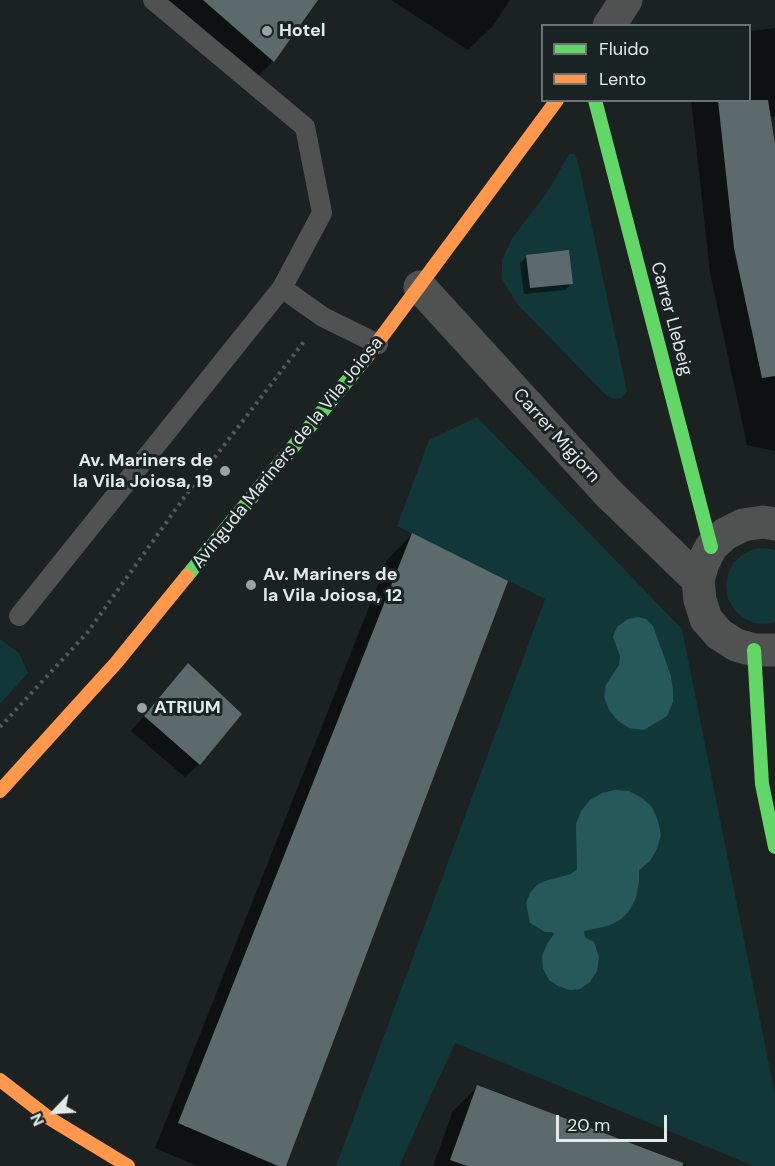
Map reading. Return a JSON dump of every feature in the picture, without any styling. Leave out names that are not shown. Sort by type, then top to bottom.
[{"type":"street","points":[[610,24],[626,0]]},
{"type":"street","name":"Avinguda Mariners de la Vila Joiosa","points":[[0,791],[116,663],[378,344],[556,102]]},
{"type":"street","name":"Carrer Llebeig","points":[[596,102],[711,547]]},
{"type":"street","name":"Carrer Migjorn","points":[[420,286],[608,493],[698,580]]},
{"type":"street","points":[[775,524],[763,522],[743,525],[725,534],[711,547],[698,580],[699,600],[706,618],[719,634],[735,645],[765,650],[762,784],[775,847]]},
{"type":"street","points":[[0,1080],[49,1118],[128,1166]]},
{"type":"lane","points":[[19,616],[282,288],[322,213],[305,127],[153,0]]},
{"type":"lane","points":[[282,288],[322,317],[378,344]]},
{"type":"path","points":[[0,727],[87,633],[192,488],[322,317]]},
{"type":"shaded area","points":[[569,154],[575,154],[579,166],[627,391],[622,398],[614,399],[606,395],[517,304],[502,279],[502,259],[513,237],[548,191]]},
{"type":"shaded area","points":[[477,417],[682,629],[775,1095],[775,1166],[754,1166],[455,1043],[399,1166],[336,1166],[545,599],[397,526],[429,440]]},
{"type":"shaded area","points":[[754,549],[775,550],[775,622],[766,624],[754,623],[743,618],[728,599],[726,586],[733,563]]},
{"type":"shaded area","points":[[638,617],[646,619],[653,626],[671,676],[673,690],[673,702],[667,716],[644,730],[629,728],[617,720],[609,710],[604,697],[606,685],[619,665],[620,656],[613,637],[617,627],[628,619]]},
{"type":"shaded area","points":[[0,639],[19,653],[28,673],[0,704]]},
{"type":"shaded area","points":[[615,790],[629,791],[652,807],[661,835],[650,861],[639,870],[636,898],[629,911],[620,920],[608,926],[584,931],[585,937],[594,942],[599,957],[597,971],[590,982],[580,989],[570,990],[549,980],[543,969],[542,956],[554,934],[545,932],[530,923],[526,903],[530,893],[537,885],[571,874],[577,869],[576,824],[581,811],[590,800],[602,793]]},
{"type":"building","name":"Hotel","points":[[203,0],[318,0],[274,62]]},
{"type":"building","points":[[768,100],[775,144],[775,376],[762,378],[734,248],[718,102]]},
{"type":"building","points":[[569,250],[573,284],[530,288],[526,255]]},
{"type":"building","points":[[412,533],[508,581],[286,1166],[278,1166],[178,1123]]},
{"type":"building","points":[[188,663],[242,714],[200,765],[144,716]]},
{"type":"building","points":[[477,1085],[683,1163],[683,1166],[467,1166],[450,1160]]},
{"type":"traffic: fast","points":[[596,102],[711,547]]},
{"type":"traffic: fast","points":[[187,576],[366,358]]},
{"type":"traffic: fast","points":[[754,650],[762,784],[775,847]]},
{"type":"traffic: slow","points":[[366,358],[556,102]]},
{"type":"traffic: slow","points":[[0,791],[116,663],[187,576]]},
{"type":"traffic: slow","points":[[0,1080],[49,1118],[128,1166]]},
{"type":"place","name":"Hotel","points":[[267,31]]},
{"type":"place","name":"Av. Mariners de la Vila Joiosa, 19","points":[[225,471]]},
{"type":"place","name":"Av. Mariners de la Vila Joiosa, 12","points":[[251,585]]},
{"type":"place","name":"ATRIUM","points":[[142,708]]}]
